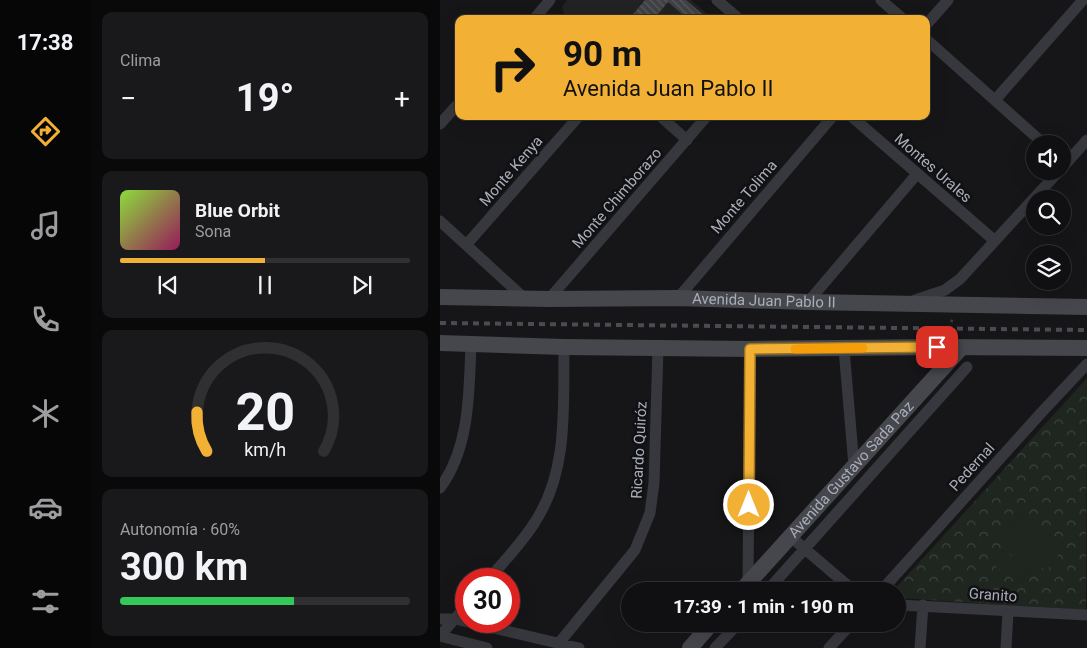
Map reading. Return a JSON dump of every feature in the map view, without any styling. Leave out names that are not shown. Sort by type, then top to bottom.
[{"type":"main road","name":"Avenida Juan Pablo II","points":[[440,297],[523,297],[549,299],[678,298],[1087,307]]},
{"type":"main road","points":[[440,343],[564,347],[750,349],[1087,348]]},
{"type":"main road","name":"Avenida Gustavo Sada Paz","points":[[750,582],[962,347]]},
{"type":"main road","points":[[690,648],[704,632]]},
{"type":"street","points":[[542,15],[550,0]]},
{"type":"street","points":[[717,0],[735,15]]},
{"type":"street","points":[[728,9],[736,0]]},
{"type":"street","points":[[881,0],[898,15]]},
{"type":"street","points":[[930,20],[948,0]]},
{"type":"street","points":[[996,99],[1083,0]]},
{"type":"street","points":[[930,42],[1034,135]]},
{"type":"street","points":[[440,124],[455,107]]},
{"type":"street","name":"Monte Kenya","points":[[467,244],[575,120]]},
{"type":"street","points":[[664,120],[687,140]]},
{"type":"street","name":"Monte Chimborazo","points":[[549,299],[704,120]]},
{"type":"street","name":"Monte Tolima","points":[[678,298],[830,120]]},
{"type":"street","name":"Montes Urales","points":[[856,120],[995,241]]},
{"type":"street","points":[[1071,157],[1087,140]]},
{"type":"street","points":[[808,302],[917,174]]},
{"type":"street","points":[[902,304],[930,296],[952,285],[975,264],[1050,180]]},
{"type":"street","points":[[440,221],[523,297]]},
{"type":"street","points":[[440,488],[453,466],[464,428],[468,407],[470,344]]},
{"type":"street","points":[[499,568],[536,521],[551,494],[562,450],[564,347]]},
{"type":"street","name":"Ricardo Quiróz","points":[[559,643],[635,550],[650,513],[654,483],[658,348]]},
{"type":"street","points":[[745,582],[750,349]]},
{"type":"street","points":[[844,349],[854,466]]},
{"type":"street","name":"Pedernal","points":[[889,582],[1087,364]]},
{"type":"street","name":"Avenida Gustavo Sada Paz","points":[[776,582],[967,367]]},
{"type":"street","points":[[791,537],[843,582]]},
{"type":"street","name":"Granito","points":[[906,605],[1087,615]]},
{"type":"street","points":[[920,648],[923,605]]},
{"type":"street","points":[[1006,648],[1008,612]]},
{"type":"street","points":[[440,619],[455,619]]},
{"type":"street","points":[[455,619],[440,636],[487,648]]},
{"type":"street","points":[[716,648],[731,632]]},
{"type":"street","points":[[831,647],[844,632]]},
{"type":"street","points":[[516,633],[579,648]]},
{"type":"path","points":[[945,336],[953,318]]},
{"type":"shaded area","points":[[567,0],[691,0],[708,15],[565,15],[562,7]]},
{"type":"green space","points":[[1087,378],[1086,610],[906,599],[906,582],[901,582]]},
{"type":"green space","points":[[1021,513],[1065,546],[1046,571],[1002,537]]},
{"type":"green space","points":[[1003,550],[1031,570],[1019,584],[993,564]]},
{"type":"building","points":[[645,0],[686,0],[703,15],[683,15],[668,2],[657,15],[632,15]]},
{"type":"railway","points":[[440,323],[1087,330]]},
{"type":"slow traffic","points":[[795,349],[863,348]]},
{"type":"route","points":[[749,505],[750,349],[937,347]]}]
